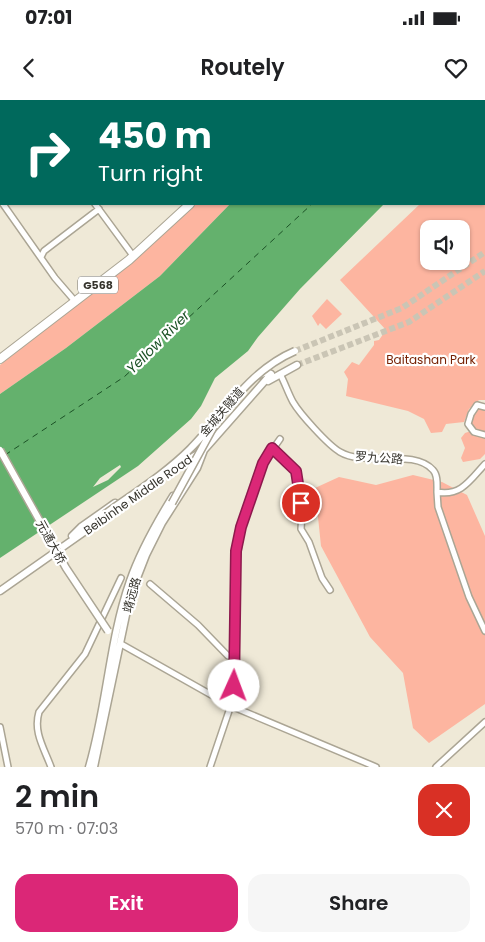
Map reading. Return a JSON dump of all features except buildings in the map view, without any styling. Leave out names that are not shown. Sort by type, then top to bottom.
[{"type":"highway","name":"G568","points":[[0,358],[132,253],[184,205]]},
{"type":"highway","name":"G568","points":[[0,358],[129,260],[189,205]]},
{"type":"main road","name":"金城关隧道","points":[[72,536],[173,464],[220,416],[254,377],[271,364],[294,352]]},
{"type":"main road","name":"金城关隧道","points":[[263,384],[297,365]]},
{"type":"main road","points":[[72,536],[81,526],[174,463],[199,440],[247,382],[261,373],[270,373],[263,384]]},
{"type":"main road","name":"Beibinhe Middle Road","points":[[0,590],[176,466],[204,450],[248,398],[263,384]]},
{"type":"main road","points":[[150,539],[220,416]]},
{"type":"main road","points":[[199,440],[204,450]]},
{"type":"main road","name":"靖远路","points":[[89,767],[115,638],[130,580],[141,553],[150,539],[155,524],[182,483],[195,455],[199,440]]},
{"type":"main road","name":"元通大桥","points":[[0,450],[66,568],[108,631],[120,644]]},
{"type":"main road","name":"靖远路","points":[[94,767],[130,596],[146,555],[162,523],[197,468],[204,450]]},
{"type":"main road","name":"Beibinhe Middle Road","points":[[0,586],[72,536]]},
{"type":"street","points":[[3,205],[62,288],[74,300]]},
{"type":"street","points":[[96,205],[132,253]]},
{"type":"street","points":[[41,257],[51,246],[99,209]]},
{"type":"street","name":"罗九公路","points":[[280,374],[293,402],[334,448],[352,457],[408,460],[429,466],[436,477],[437,492]]},
{"type":"street","points":[[485,407],[477,405],[471,414],[468,424],[474,432],[485,434]]},
{"type":"street","points":[[210,767],[231,706],[235,657],[236,551],[241,527],[263,463],[280,439]]},
{"type":"street","points":[[272,448],[296,471],[302,513],[301,529],[309,542],[322,578],[330,590]]},
{"type":"street","points":[[485,464],[473,480],[456,490],[443,493],[437,492],[438,507],[469,597],[485,631]]},
{"type":"street","name":"靖远路","points":[[52,767],[37,732],[36,721],[39,712],[85,654],[121,578]]},
{"type":"street","points":[[150,584],[198,625],[223,652],[228,656],[235,657]]},
{"type":"street","points":[[120,644],[231,706],[376,767]]},
{"type":"street","points":[[436,767],[485,722]]},
{"type":"street","points":[[0,727],[8,767]]},
{"type":"green space","points":[[195,205],[229,205],[160,276],[66,348],[0,394],[0,365],[132,262]]},
{"type":"green space","name":"Baitashan Park","points":[[419,205],[485,205],[485,400],[479,400],[469,409],[464,422],[446,424],[442,432],[431,433],[424,419],[408,411],[346,396],[348,379],[344,372],[352,362],[359,365],[374,345],[374,341],[379,340],[386,330],[340,280]]},
{"type":"green space","points":[[327,299],[342,314],[326,329],[320,323],[318,326],[312,316]]},
{"type":"green space","points":[[478,409],[485,410],[485,454],[480,459],[463,462],[461,458],[465,448],[461,438],[465,433],[471,431],[470,420]]},
{"type":"green space","points":[[413,475],[442,482],[467,495],[485,536],[485,704],[429,743],[413,728],[403,673],[370,637],[321,546],[315,488],[339,477],[376,485]]},
{"type":"water","name":"Yellow River","points":[[229,205],[383,205],[300,289],[248,351],[215,378],[201,406],[191,419],[138,466],[0,558],[0,394],[66,348],[160,276]],"holes":[[[120,465],[121,467],[108,480],[93,487],[100,478]]]},
{"type":"ferry route","points":[[5,455],[124,377],[311,205]]},
{"type":"tunnel","points":[[295,351],[402,308],[485,252]]},
{"type":"tunnel","points":[[297,365],[409,322],[485,271]]},
{"type":"route","points":[[234,686],[236,551],[241,527],[263,463],[272,448],[294,466],[298,479],[301,503]]}]
